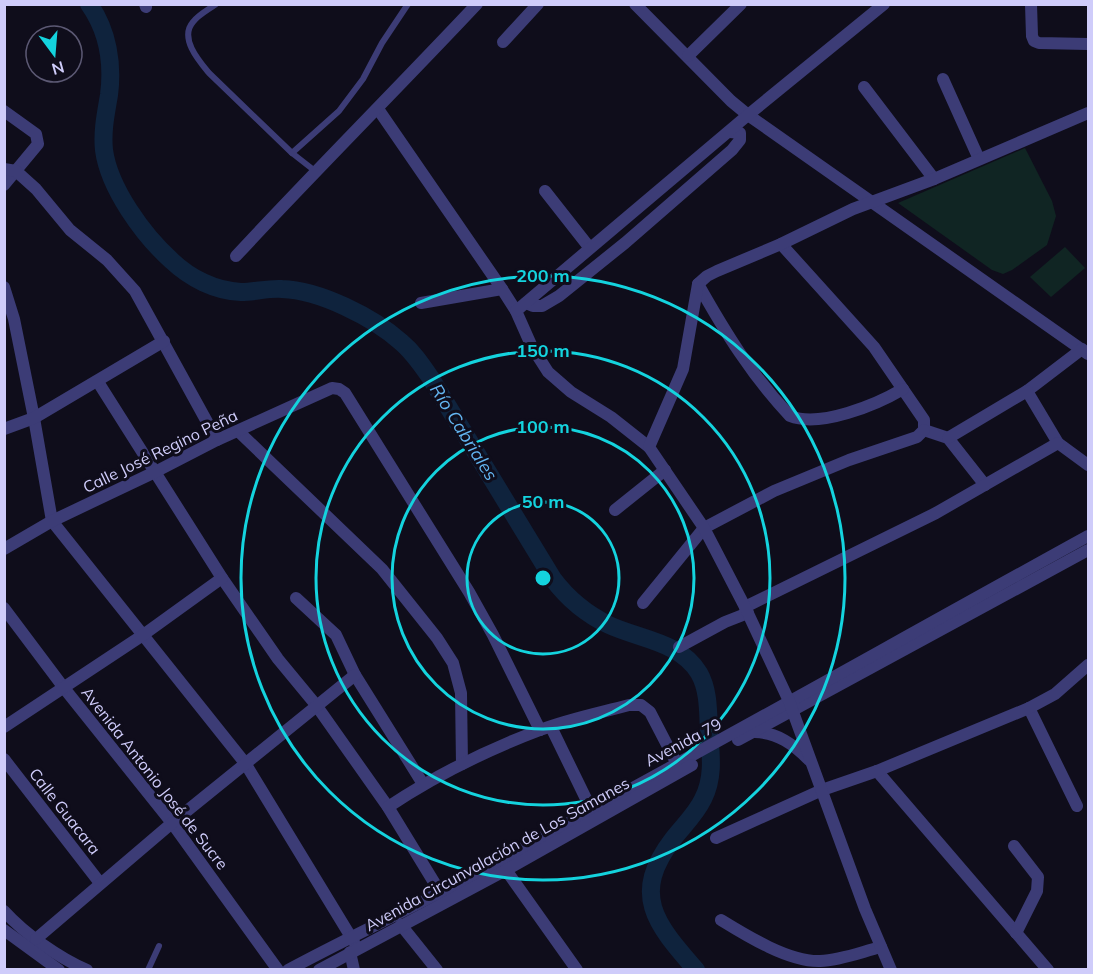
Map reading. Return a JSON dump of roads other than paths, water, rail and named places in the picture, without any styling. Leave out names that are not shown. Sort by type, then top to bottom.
[{"type":"street","points":[[236,256],[477,4]]},
{"type":"street","points":[[503,42],[538,4]]},
{"type":"street","points":[[635,4],[731,101],[1085,352],[1027,391],[948,438]]},
{"type":"street","points":[[688,56],[741,4]]},
{"type":"street","points":[[521,307],[730,132],[748,114],[884,4]]},
{"type":"street","points":[[1031,4],[1034,41],[1089,44]]},
{"type":"street","points":[[943,79],[979,159]]},
{"type":"street","points":[[864,87],[934,178]]},
{"type":"street","points":[[378,109],[502,289],[521,307],[532,347],[548,372],[571,392],[611,417],[649,447],[704,528],[747,610],[791,706],[853,878],[891,969]]},
{"type":"street","points":[[4,111],[36,134],[38,139],[38,144],[10,170],[4,185]]},
{"type":"street","points":[[649,447],[683,369],[698,284],[707,276],[873,201],[1089,113]]},
{"type":"street","points":[[521,307],[542,306],[559,296],[625,243],[732,150],[740,140],[740,133],[730,132]]},
{"type":"street","points":[[10,170],[36,189],[70,230],[107,260],[135,291],[217,440]]},
{"type":"street","points":[[545,191],[590,247]]},
{"type":"street","points":[[643,603],[704,528],[774,491],[849,460],[917,437],[924,430],[924,420],[874,347],[781,244]]},
{"type":"street","points":[[698,284],[724,331],[750,368],[790,416],[811,419],[843,414],[885,399],[903,389]]},
{"type":"street","points":[[4,287],[14,319],[52,521],[245,763],[353,946],[354,969]]},
{"type":"street","points":[[421,303],[502,289]]},
{"type":"street","points":[[4,429],[34,418],[164,341]]},
{"type":"street","points":[[98,382],[222,578],[278,659],[316,705],[388,807],[440,892]]},
{"type":"street","name":"Calle José Regino Peña","points":[[4,549],[52,521],[217,440],[332,388],[339,389],[345,393],[459,575],[546,728]]},
{"type":"street","points":[[1027,391],[1058,443],[1089,465]]},
{"type":"street","points":[[924,430],[948,438],[985,485]]},
{"type":"street","points":[[238,431],[382,569],[438,638],[453,663],[461,693],[462,764]]},
{"type":"street","points":[[679,647],[936,513],[1058,443]]},
{"type":"street","points":[[615,510],[665,470]]},
{"type":"street","name":"Avenida 79","points":[[288,969],[353,946],[440,892],[677,764],[690,762],[745,733],[1089,536]]},
{"type":"street","name":"Avenida 79","points":[[791,706],[1089,550]]},
{"type":"street","points":[[4,727],[142,635],[222,578]]},
{"type":"street","points":[[296,598],[336,635],[355,675],[423,784]]},
{"type":"street","name":"Avenida Antonio José de Sucre","points":[[4,608],[172,824],[278,969]]},
{"type":"street","points":[[717,838],[822,790],[877,771],[1029,708],[1055,694],[1089,665]]},
{"type":"street","points":[[36,939],[245,763],[355,675]]},
{"type":"street","points":[[388,807],[423,784],[462,764],[546,728],[629,705],[641,705],[650,712],[677,764]]},
{"type":"street","points":[[1029,708],[1077,806]]},
{"type":"street","points":[[546,728],[591,809]]},
{"type":"street","points":[[745,733],[778,735],[796,747],[812,764]]},
{"type":"street","name":"Calle Guacara","points":[[4,759],[100,884]]},
{"type":"street","name":"Avenida Circunvalación de Los Samanes","points":[[319,969],[353,946],[401,925],[506,870],[690,762]]},
{"type":"street","points":[[877,771],[1048,969]]},
{"type":"street","points":[[1014,846],[1038,877],[1037,891],[1016,933]]},
{"type":"street","points":[[506,870],[576,969]]},
{"type":"street","points":[[4,911],[36,939],[87,969]]},
{"type":"street","points":[[721,920],[758,943],[810,960],[836,959],[880,947]]},
{"type":"street","points":[[401,925],[437,969]]},
{"type":"street","points":[[4,930],[59,969]]},
{"type":"lane","points":[[216,4],[194,20],[189,27],[188,37],[198,59],[209,73],[292,153],[315,171]]},
{"type":"lane","points":[[292,153],[339,111],[363,79],[382,43],[408,4]]},
{"type":"lane","points":[[148,969],[159,946]]},
{"type":"waterway","name":"Río Cabriales","points":[[89,4],[101,25],[108,48],[110,83],[104,136],[107,165],[120,195],[150,238],[187,273],[212,286],[241,292],[282,289],[312,294],[345,306],[376,323],[401,342],[430,377],[553,579],[565,593],[585,611],[601,621],[682,654],[699,673],[705,687],[707,702],[711,758],[709,783],[697,810],[660,859],[653,877],[651,893],[653,908],[660,923],[669,938],[696,970]]}]
